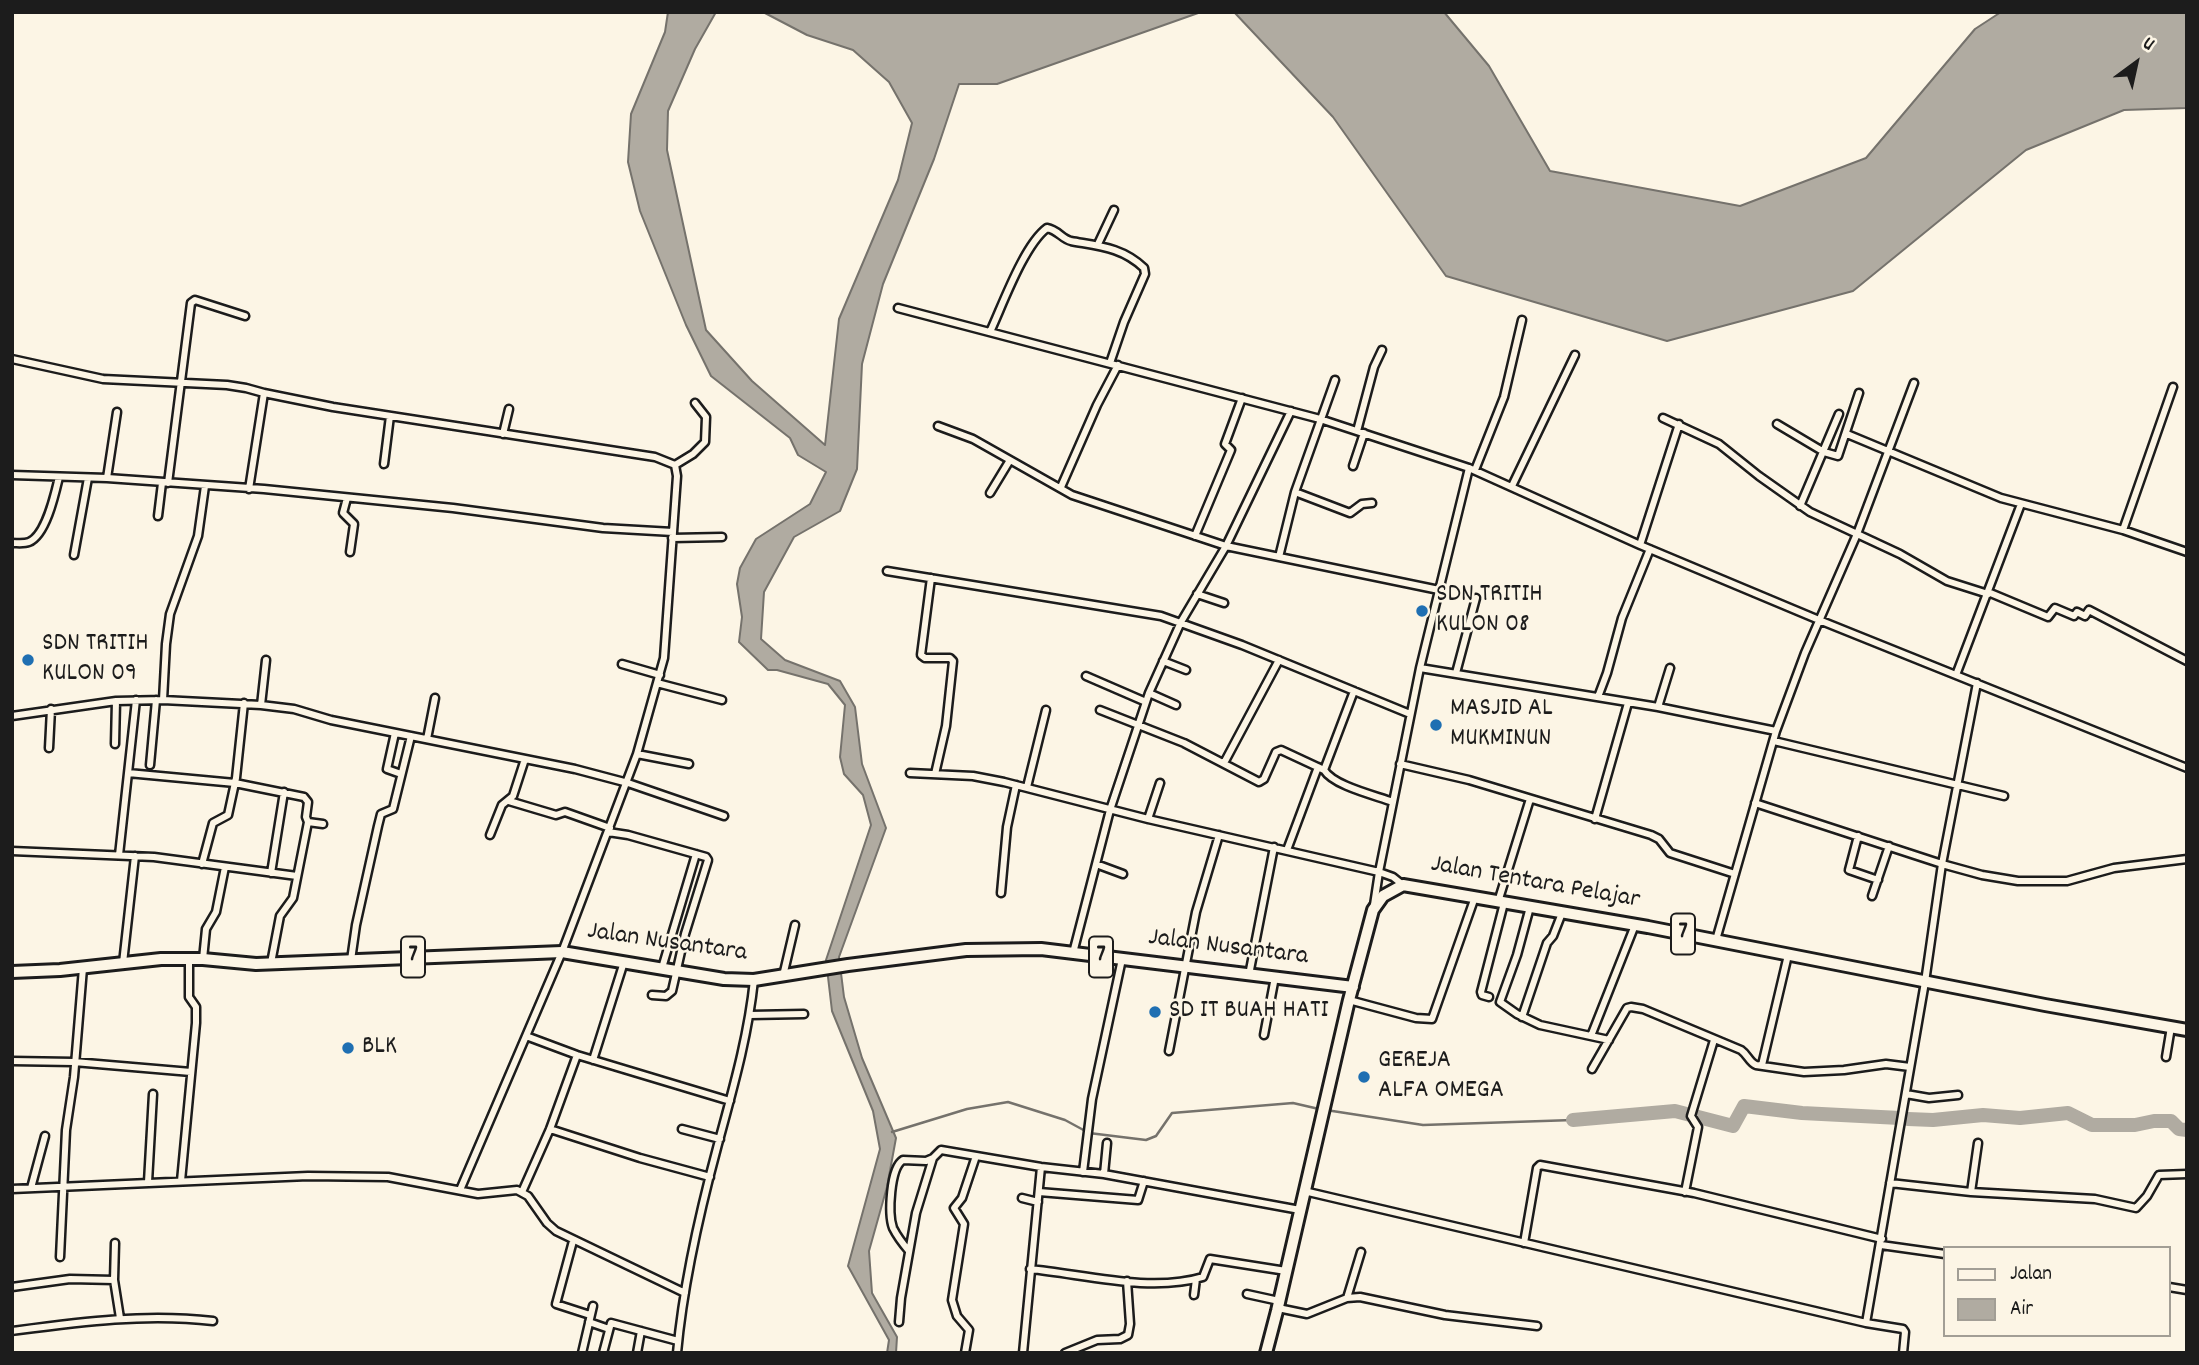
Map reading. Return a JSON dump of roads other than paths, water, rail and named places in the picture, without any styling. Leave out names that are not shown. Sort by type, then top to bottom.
[{"type":"highway","name":"Jalan Tentara Pelajar","points":[[1373,911],[1382,896],[1403,886],[1636,925],[1925,982],[2171,1027],[2186,1027]]},
{"type":"highway","points":[[1266,1353],[1349,1000],[1373,911]]},
{"type":"highway","name":"Jalan Nusantara","points":[[12,972],[189,959],[271,963],[562,952],[724,979],[754,980],[966,950],[1011,948],[1353,987]]},
{"type":"street","points":[[1098,244],[1114,210]]},
{"type":"street","points":[[990,332],[1031,244],[1047,228],[1052,229],[1069,241],[1098,244],[1124,253],[1138,262],[1145,272],[1110,363]]},
{"type":"street","points":[[158,516],[192,301],[245,316]]},
{"type":"street","points":[[898,308],[1320,419],[1472,469],[1640,545],[1819,620],[2187,768]]},
{"type":"street","points":[[1373,911],[1410,714],[1439,590],[1472,469],[1502,404],[1522,320]]},
{"type":"street","points":[[1353,466],[1375,365],[1382,350]]},
{"type":"street","points":[[1512,486],[1575,355]]},
{"type":"street","points":[[12,359],[103,379],[227,386],[390,416],[655,457],[675,465]]},
{"type":"street","points":[[1061,487],[1118,365]]},
{"type":"street","points":[[1279,557],[1295,492],[1335,380]]},
{"type":"street","points":[[1716,940],[1776,731],[1819,620],[1857,534],[1914,383]]},
{"type":"street","points":[[2123,530],[2173,387]]},
{"type":"street","points":[[249,489],[264,393]]},
{"type":"street","points":[[1777,424],[1824,452],[1838,456],[1858,393]]},
{"type":"street","points":[[1195,536],[1231,450],[1225,444],[1242,398]]},
{"type":"street","points":[[675,465],[693,454],[705,442],[706,417],[695,402]]},
{"type":"street","points":[[502,434],[509,409]]},
{"type":"street","points":[[1073,953],[1110,810],[1149,693],[1181,622],[1226,547],[1291,411]]},
{"type":"street","points":[[107,478],[117,412]]},
{"type":"street","points":[[1800,506],[1839,414]]},
{"type":"street","points":[[384,464],[390,416]]},
{"type":"street","points":[[1663,418],[1719,444],[1800,506],[1900,554],[1947,581],[1988,593],[2048,617],[2055,608],[2074,616],[2077,612],[2085,616],[2089,610],[2187,661]]},
{"type":"street","points":[[1640,545],[1679,424]]},
{"type":"street","points":[[938,426],[973,439],[1083,499],[1226,547],[1439,590]]},
{"type":"street","points":[[1847,434],[2021,504],[2123,530],[2187,552]]},
{"type":"street","points":[[989,493],[1010,460]]},
{"type":"street","points":[[460,1189],[562,952],[638,754],[660,675],[668,634],[668,594],[677,476],[675,465]]},
{"type":"street","points":[[12,475],[107,478],[249,489],[453,508],[603,528],[722,537]]},
{"type":"street","points":[[12,543],[28,543],[36,537],[49,512],[59,477]]},
{"type":"street","points":[[74,555],[88,478]]},
{"type":"street","points":[[150,765],[170,614],[198,536],[205,486]]},
{"type":"street","points":[[1295,492],[1351,513],[1362,504],[1372,503]]},
{"type":"street","points":[[347,498],[343,513],[354,524],[350,552]]},
{"type":"street","points":[[1956,675],[2021,504]]},
{"type":"street","points":[[1598,697],[1622,618],[1650,549]]},
{"type":"street","points":[[887,571],[1161,615],[1410,714]]},
{"type":"street","points":[[931,578],[921,655],[950,657],[953,661],[946,726],[935,774]]},
{"type":"street","points":[[1197,594],[1224,603]]},
{"type":"street","points":[[1456,673],[1476,598]]},
{"type":"street","points":[[261,705],[266,660]]},
{"type":"street","points":[[1224,764],[1279,660]]},
{"type":"street","points":[[1163,661],[1186,670]]},
{"type":"street","points":[[622,664],[660,675]]},
{"type":"street","points":[[1420,668],[1658,707],[1776,731]]},
{"type":"street","points":[[1658,707],[1670,668]]},
{"type":"street","points":[[1086,676],[1146,702]]},
{"type":"street","points":[[1866,1323],[1925,982],[1942,863],[1977,683]]},
{"type":"street","points":[[657,684],[722,700]]},
{"type":"street","points":[[1287,850],[1354,691]]},
{"type":"street","points":[[1149,693],[1176,705]]},
{"type":"street","points":[[427,739],[435,698]]},
{"type":"street","points":[[119,855],[136,700]]},
{"type":"street","points":[[12,716],[136,700],[244,703],[295,709],[331,720],[575,769],[628,783],[724,816]]},
{"type":"street","points":[[115,744],[116,701]]},
{"type":"street","points":[[202,864],[213,823],[228,816],[235,783],[244,703]]},
{"type":"street","points":[[1595,819],[1628,703]]},
{"type":"street","points":[[49,748],[51,709]]},
{"type":"street","points":[[1027,787],[1046,710]]},
{"type":"street","points":[[1100,710],[1184,743],[1262,782],[1278,751],[1321,768],[1340,783],[1393,802]]},
{"type":"street","points":[[395,733],[387,769],[401,774]]},
{"type":"street","points":[[351,960],[356,925],[381,814],[393,809],[411,736]]},
{"type":"street","points":[[1773,741],[2004,796]]},
{"type":"street","points":[[638,754],[689,764]]},
{"type":"street","points":[[491,835],[502,805],[513,796],[525,759]]},
{"type":"street","points":[[1400,764],[1469,780],[1656,837],[1670,853],[1735,874]]},
{"type":"street","points":[[128,773],[235,783],[306,799],[308,822],[297,876],[291,904],[281,916],[271,963]]},
{"type":"street","points":[[909,773],[973,776],[1027,787],[1110,810],[1379,872],[1393,877],[1403,886]]},
{"type":"street","points":[[1148,819],[1160,783]]},
{"type":"street","points":[[1000,893],[1007,827],[1016,785]]},
{"type":"street","points":[[271,873],[284,792]]},
{"type":"street","points":[[1489,997],[1481,992],[1501,902],[1530,799]]},
{"type":"street","points":[[509,801],[556,815],[565,812],[609,830],[707,858],[671,994],[652,995]]},
{"type":"street","points":[[1755,803],[1982,875],[2036,883],[2067,881],[2114,868],[2187,859]]},
{"type":"street","points":[[308,822],[323,824]]},
{"type":"street","points":[[1170,1051],[1196,912],[1219,835]]},
{"type":"street","points":[[1858,836],[1849,870],[1878,880]]},
{"type":"street","points":[[1872,897],[1889,846]]},
{"type":"street","points":[[1250,975],[1275,847]]},
{"type":"street","points":[[12,851],[135,856],[297,876]]},
{"type":"street","points":[[662,968],[696,854]]},
{"type":"street","points":[[123,963],[135,856]]},
{"type":"street","points":[[1096,864],[1123,874]]},
{"type":"street","points":[[203,959],[206,929],[216,912],[225,867]]},
{"type":"street","points":[[1349,1000],[1416,1018],[1432,1019],[1475,897]]},
{"type":"street","points":[[1530,907],[1517,955],[1499,1000],[1522,1017],[1548,1027],[1609,1040]]},
{"type":"street","points":[[1522,1017],[1547,943],[1553,936],[1562,913]]},
{"type":"street","points":[[783,976],[795,925]]},
{"type":"street","points":[[1591,1036],[1636,925]]},
{"type":"street","points":[[1762,1065],[1788,955]]},
{"type":"street","points":[[181,1181],[197,1010],[189,997],[189,959]]},
{"type":"street","points":[[1083,1172],[1087,1126],[1122,960]]},
{"type":"street","points":[[593,1060],[624,962]]},
{"type":"street","points":[[61,1257],[66,1130],[74,1077],[83,968]]},
{"type":"street","points":[[1264,1035],[1275,977]]},
{"type":"street","points":[[677,1353],[685,1293],[710,1177],[741,1061],[754,980]]},
{"type":"street","points":[[1592,1069],[1627,1008],[1631,1007],[1643,1009],[1741,1050],[1748,1054],[1752,1063],[1804,1072],[1886,1064],[1910,1067]]},
{"type":"street","points":[[750,1015],[804,1014]]},
{"type":"street","points":[[2166,1057],[2171,1027]]},
{"type":"street","points":[[526,1036],[577,1055],[730,1101]]},
{"type":"street","points":[[1685,1192],[1698,1125],[1692,1115],[1714,1040]]},
{"type":"street","points":[[522,1192],[550,1129],[577,1055]]},
{"type":"street","points":[[12,1061],[74,1062],[191,1072]]},
{"type":"street","points":[[148,1182],[153,1094]]},
{"type":"street","points":[[1906,1094],[1929,1098],[1958,1095]]},
{"type":"street","points":[[550,1129],[710,1177]]},
{"type":"street","points":[[682,1129],[720,1139]]},
{"type":"street","points":[[31,1188],[45,1136]]},
{"type":"street","points":[[1104,1174],[1107,1143]]},
{"type":"street","points":[[1971,1192],[1978,1143]]},
{"type":"street","points":[[909,1251],[895,1232],[890,1216],[897,1167],[903,1160],[926,1161],[941,1150],[1041,1167],[1104,1174],[1300,1210]]},
{"type":"street","points":[[965,1353],[969,1330],[957,1316],[952,1300],[964,1224],[954,1208],[962,1198],[976,1156]]},
{"type":"street","points":[[899,1322],[916,1213],[933,1158]]},
{"type":"street","points":[[1524,1243],[1537,1168],[1540,1165],[1685,1192],[1881,1242],[1944,1254]]},
{"type":"street","points":[[1023,1353],[1041,1167]]},
{"type":"street","points":[[1890,1183],[1971,1192],[2095,1199],[2136,1208],[2147,1196],[2159,1175],[2187,1174]]},
{"type":"street","points":[[12,1189],[308,1176],[388,1177],[478,1194],[522,1192],[532,1201],[547,1223],[573,1241],[685,1293]]},
{"type":"street","points":[[1039,1192],[1138,1200],[1144,1181]]},
{"type":"street","points":[[1304,1191],[1866,1323],[1903,1329],[1903,1353]]},
{"type":"street","points":[[1022,1198],[1038,1202]]},
{"type":"street","points":[[573,1241],[556,1304],[609,1329]]},
{"type":"street","points":[[115,1244],[114,1280],[120,1318]]},
{"type":"street","points":[[1347,1298],[1361,1252]]},
{"type":"street","points":[[1030,1269],[1085,1278],[1152,1282],[1196,1279],[1205,1275],[1210,1259],[1286,1271]]},
{"type":"street","points":[[12,1287],[70,1279],[114,1280]]},
{"type":"street","points":[[1194,1295],[1196,1279]]},
{"type":"street","points":[[1065,1353],[1097,1340],[1120,1339],[1128,1335],[1128,1281]]},
{"type":"street","points":[[1247,1294],[1307,1314],[1347,1298],[1375,1299],[1445,1315],[1538,1326]]},
{"type":"street","points":[[582,1353],[593,1306]]},
{"type":"street","points":[[12,1331],[120,1318],[177,1317],[213,1321]]},
{"type":"street","points":[[603,1353],[612,1323],[678,1341]]},
{"type":"street","points":[[637,1353],[641,1331]]},
{"type":"water","points":[[668,12],[716,12],[695,49],[668,111],[667,150],[706,330],[752,381],[825,445],[839,319],[898,180],[912,123],[889,82],[853,50],[807,35],[763,12],[1201,12],[997,84],[959,84],[934,159],[883,284],[862,364],[857,469],[840,511],[794,537],[764,592],[761,639],[785,660],[840,681],[855,707],[862,764],[886,828],[839,957],[844,997],[862,1058],[896,1138],[887,1187],[869,1251],[872,1293],[897,1337],[896,1353],[887,1353],[889,1340],[848,1266],[880,1149],[873,1111],[832,1011],[826,960],[871,825],[863,795],[844,774],[840,757],[845,705],[828,684],[768,670],[739,642],[742,617],[737,584],[740,568],[756,539],[810,504],[826,472],[798,455],[790,438],[711,376],[686,325],[640,211],[628,162],[631,114],[665,32]]},
{"type":"water","points":[[1234,12],[1444,12],[1489,66],[1550,171],[1740,206],[1866,158],[1975,29],[2001,12],[2187,12],[2187,108],[2124,110],[2026,150],[1853,291],[1667,341],[1446,276],[1333,117]]},
{"type":"waterway","points":[[892,1132],[967,1109],[1008,1102],[1065,1120],[1089,1133],[1146,1140],[1156,1136],[1172,1113],[1293,1103],[1319,1109]]},
{"type":"waterway","points":[[1573,1120],[1675,1111],[1733,1126],[1744,1106],[1802,1113],[1900,1118]]},
{"type":"waterway","points":[[1326,1110],[1423,1125],[1573,1120]]},
{"type":"waterway","points":[[1908,1119],[1933,1120],[1983,1115],[2020,1118],[2068,1113],[2092,1125],[2135,1125],[2171,1121],[2179,1129],[2187,1130]]},
{"type":"place","name":"SDN TRITIH KULON 08","points":[[1422,611]]},
{"type":"place","name":"SDN TRITIH KULON 09","points":[[28,660]]},
{"type":"place","name":"MASJID AL MUKMINUN","points":[[1436,725]]},
{"type":"place","name":"SD IT BUAH HATI","points":[[1155,1012]]},
{"type":"place","name":"BLK","points":[[348,1048]]},
{"type":"place","name":"GEREJA ALFA OMEGA","points":[[1364,1077]]}]
